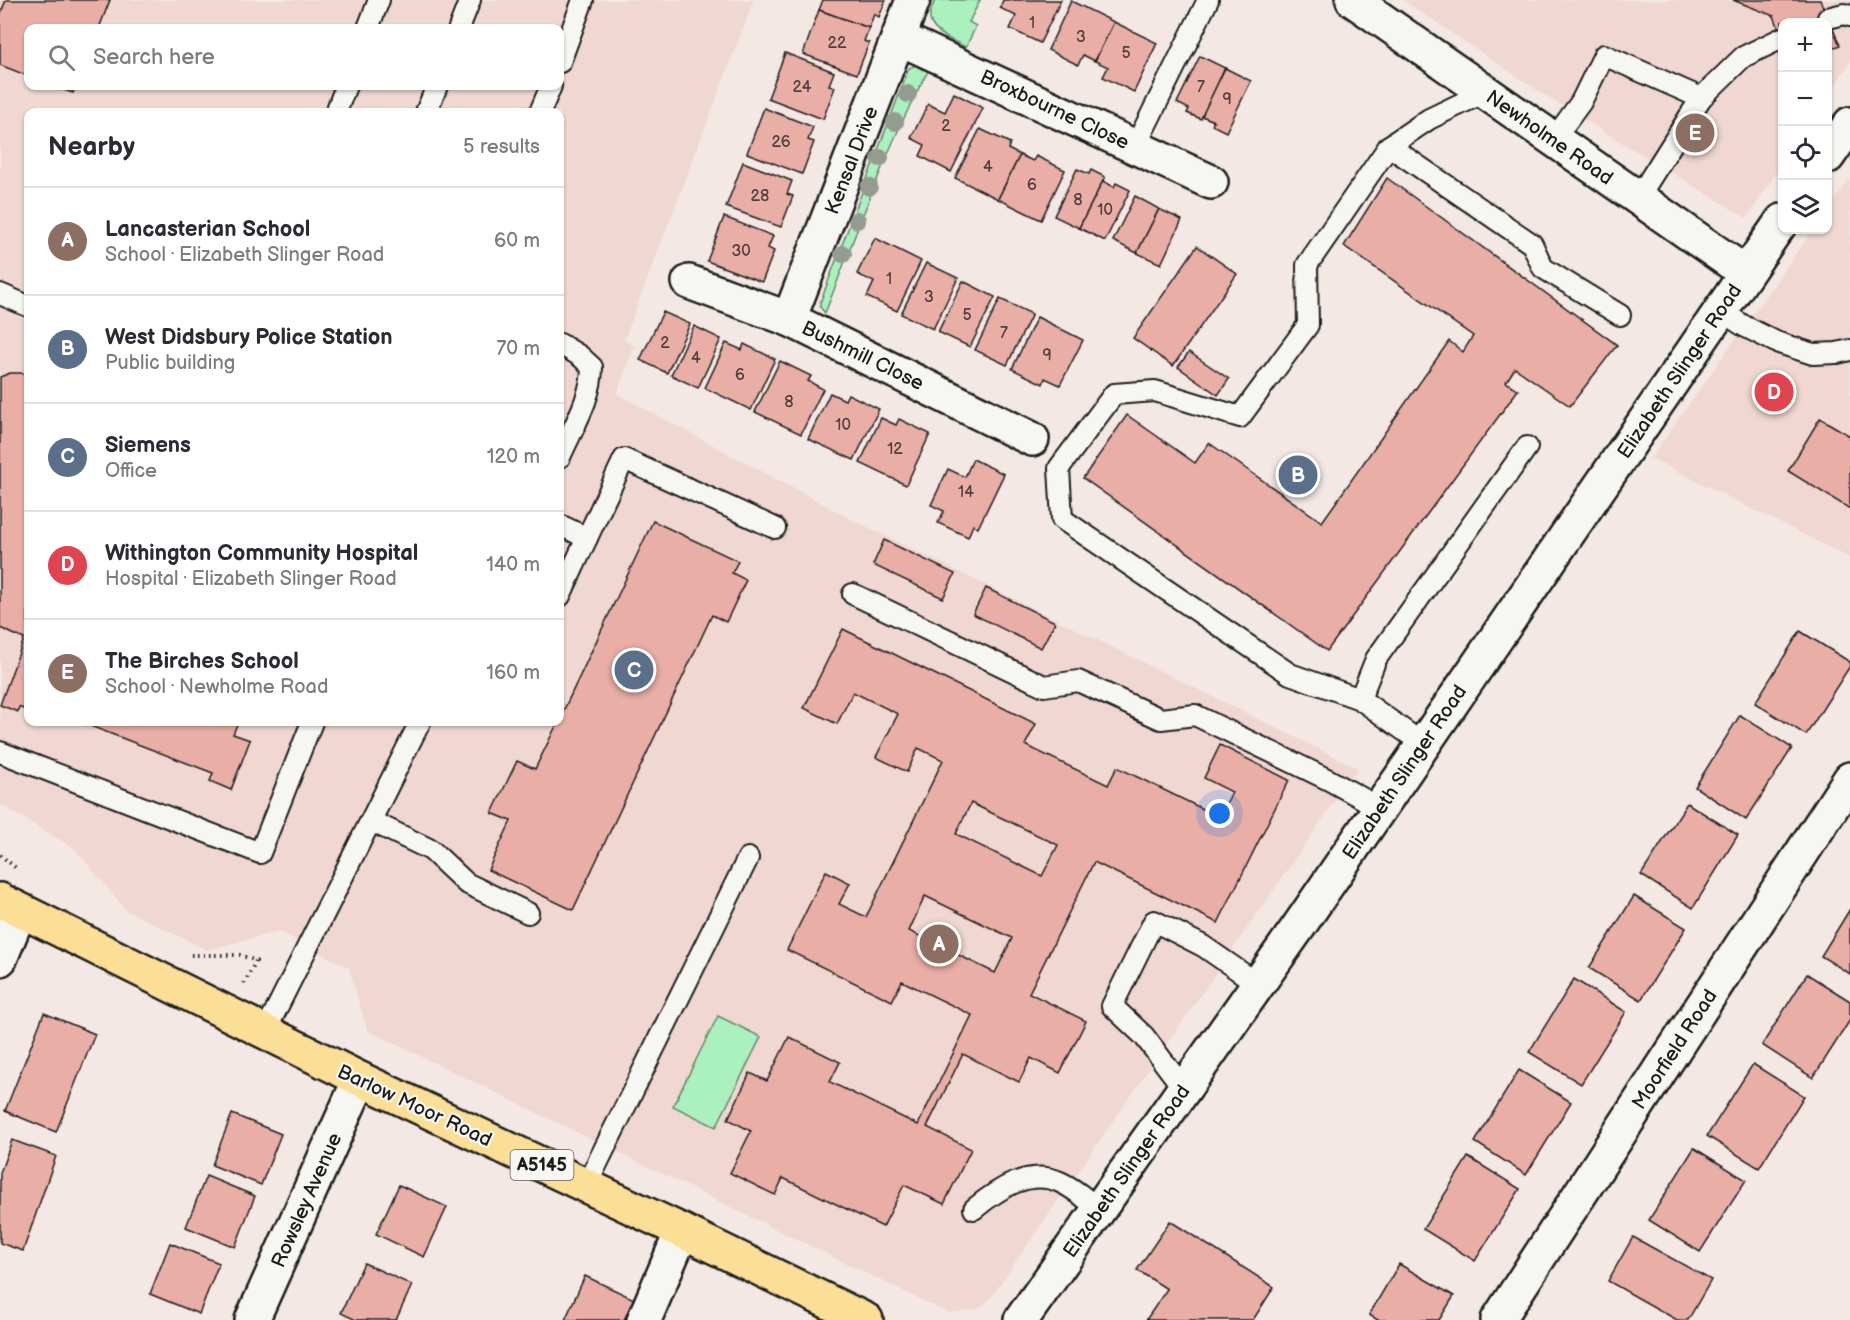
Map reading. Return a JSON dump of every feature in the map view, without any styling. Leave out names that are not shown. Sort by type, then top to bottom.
[{"type":"main road","name":"Barlow Moor Road","points":[[10,905],[360,1079],[866,1320]]},
{"type":"street","name":"Kensal Drive","points":[[789,319],[913,0]]},
{"type":"street","name":"Newholme Road","points":[[1353,0],[1746,273]]},
{"type":"street","name":"Broxbourne Close","points":[[899,38],[1211,182]]},
{"type":"street","points":[[1832,149],[1850,124]]},
{"type":"street","name":"Elizabeth Slinger Road","points":[[1021,1320],[1380,808],[1778,227]]},
{"type":"street","name":"Bushmill Close","points":[[689,282],[789,319],[1032,439]]},
{"type":"street","name":"Moorfield Road","points":[[1498,1320],[1850,779]]},
{"type":"street","points":[[0,959],[10,905]]},
{"type":"street","name":"Rowsley Avenue","points":[[252,1320],[360,1079]]},
{"type":"street","points":[[644,1320],[682,1231]]},
{"type":"lane","points":[[370,24],[379,0]]},
{"type":"lane","points":[[461,24],[470,0]]},
{"type":"lane","points":[[564,52],[583,0]]},
{"type":"lane","points":[[1135,147],[1208,0]]},
{"type":"lane","points":[[1828,18],[1844,14],[1850,16]]},
{"type":"lane","points":[[1638,198],[1701,98],[1743,57],[1778,40]]},
{"type":"lane","points":[[1554,139],[1581,102],[1604,55],[1701,98]]},
{"type":"lane","points":[[338,108],[344,90]]},
{"type":"lane","points":[[428,108],[435,90]]},
{"type":"lane","points":[[542,108],[549,90]]},
{"type":"lane","points":[[1424,744],[1360,699],[1290,674],[1062,519],[1059,468],[1114,394],[1155,391],[1240,417],[1308,325],[1307,265],[1389,146],[1429,118],[1485,92]]},
{"type":"lane","points":[[1389,146],[1532,244],[1543,268],[1620,315]]},
{"type":"lane","points":[[0,294],[24,304]]},
{"type":"lane","points":[[1721,311],[1776,342],[1813,354],[1850,350]]},
{"type":"lane","points":[[564,346],[592,367],[592,380],[588,395],[564,448]]},
{"type":"lane","points":[[1360,699],[1376,659],[1527,447]]},
{"type":"lane","points":[[564,587],[624,459],[775,528]]},
{"type":"lane","points":[[564,527],[587,538]]},
{"type":"lane","points":[[853,594],[1044,686],[1078,681],[1161,719],[1195,715],[1329,780],[1380,808]]},
{"type":"lane","points":[[0,752],[260,853],[310,726]]},
{"type":"lane","points":[[265,1032],[418,726]]},
{"type":"lane","points":[[371,821],[431,850],[466,883],[528,913]]},
{"type":"lane","points":[[586,1186],[748,858]]},
{"type":"lane","points":[[1184,1089],[1144,1036],[1112,1006],[1154,921],[1203,946],[1258,984]]},
{"type":"lane","points":[[974,1209],[990,1196],[1019,1180],[1048,1177],[1063,1183],[1099,1209]]},
{"type":"shaded area","points":[[0,0],[754,0],[624,340],[634,346],[617,394],[851,519],[1358,768],[989,1300],[976,1310],[948,1313],[367,1030],[349,968],[279,931],[207,950],[126,910],[75,849],[0,804]]},
{"type":"shaded area","points":[[1403,0],[1850,0],[1850,62],[1832,90],[1832,18],[1778,18],[1778,170],[1747,218],[1555,102]]},
{"type":"shaded area","points":[[1850,178],[1850,558],[1651,458],[1810,234],[1832,234],[1832,203]]},
{"type":"green space","points":[[935,0],[980,0],[969,22],[976,26],[966,47],[942,35],[933,26],[930,14]]},
{"type":"green space","points":[[918,64],[932,64],[887,156],[825,313],[820,303],[909,68]]},
{"type":"green space","points":[[718,1016],[761,1037],[716,1127],[673,1106]]},
{"type":"building","points":[[6,0],[110,0],[101,24],[24,24],[24,74],[0,65],[0,15]]},
{"type":"building","points":[[823,0],[886,0],[879,17],[874,14],[869,28],[819,10]]},
{"type":"building","points":[[1003,0],[1061,0],[1040,43],[1010,29],[1016,16],[1000,8]]},
{"type":"building","points":[[1733,0],[1820,0],[1828,18],[1778,18],[1778,26],[1774,16]]},
{"type":"building","points":[[1071,1],[1114,22],[1095,61],[1083,55],[1078,65],[1048,50]]},
{"type":"building","points":[[819,10],[869,28],[864,41],[869,43],[857,74],[803,54]]},
{"type":"building","points":[[1114,22],[1157,43],[1134,92],[1103,77],[1108,67],[1095,61]]},
{"type":"building","points":[[1832,27],[1840,45],[1832,49]]},
{"type":"building","points":[[785,53],[834,72],[829,85],[835,87],[823,119],[768,98]]},
{"type":"building","points":[[1200,56],[1225,68],[1201,119],[1187,113],[1189,109],[1177,103]]},
{"type":"building","points":[[1225,68],[1251,81],[1226,132],[1212,125],[1214,121],[1202,116]]},
{"type":"building","points":[[954,93],[983,108],[951,172],[920,156],[925,145],[911,138],[928,104],[945,112]]},
{"type":"building","points":[[764,108],[813,127],[808,140],[814,142],[802,174],[747,153]]},
{"type":"building","points":[[980,129],[1010,143],[1008,149],[1020,155],[998,199],[955,178]]},
{"type":"building","points":[[1020,155],[1033,161],[1036,156],[1065,170],[1041,220],[998,199]]},
{"type":"building","points":[[743,162],[792,181],[787,194],[793,196],[781,227],[726,207]]},
{"type":"building","points":[[1077,169],[1089,174],[1091,170],[1105,177],[1079,228],[1054,216]]},
{"type":"building","points":[[1387,178],[1617,345],[1570,406],[1515,368],[1506,382],[1518,390],[1327,651],[1083,478],[1127,415],[1195,463],[1209,443],[1322,522],[1449,341],[1463,352],[1473,336],[1344,246]]},
{"type":"building","points":[[1103,181],[1114,187],[1116,183],[1130,190],[1105,241],[1079,228]]},
{"type":"building","points":[[1135,196],[1159,209],[1137,253],[1113,241]]},
{"type":"building","points":[[1159,209],[1182,220],[1161,264],[1137,253]]},
{"type":"building","points":[[724,217],[773,236],[768,248],[774,251],[762,282],[707,261]]},
{"type":"building","points":[[875,238],[921,261],[897,311],[867,297],[874,282],[857,274]]},
{"type":"building","points":[[1197,246],[1237,274],[1173,366],[1133,338]]},
{"type":"building","points":[[926,263],[958,278],[933,329],[901,314]]},
{"type":"building","points":[[963,281],[995,297],[970,347],[938,332]]},
{"type":"building","points":[[1000,299],[1032,314],[1007,365],[975,350]]},
{"type":"building","points":[[663,312],[690,324],[667,373],[640,360]]},
{"type":"building","points":[[1037,317],[1083,340],[1060,385],[1045,378],[1043,384],[1012,369]]},
{"type":"building","points":[[694,326],[721,339],[698,388],[671,375]]},
{"type":"building","points":[[726,343],[742,350],[744,344],[775,359],[751,410],[705,388]]},
{"type":"building","points":[[1189,352],[1229,379],[1218,395],[1178,367]]},
{"type":"building","points":[[780,361],[811,376],[808,381],[823,389],[801,434],[755,412]]},
{"type":"building","points":[[10,373],[24,374],[24,639],[0,628],[0,377]]},
{"type":"building","points":[[830,393],[845,400],[848,394],[879,409],[854,460],[808,439]]},
{"type":"building","points":[[881,418],[896,425],[899,419],[930,434],[906,485],[860,463]]},
{"type":"building","points":[[1820,418],[1850,436],[1850,509],[1788,471]]},
{"type":"building","points":[[973,459],[1004,474],[978,528],[973,525],[968,537],[938,523],[944,511],[931,505],[948,469],[965,477]]},
{"type":"building","points":[[653,521],[738,561],[732,573],[746,580],[726,622],[712,615],[573,910],[488,870],[511,821],[492,813],[517,761],[535,769],[556,726],[564,726],[564,710]]},
{"type":"building","points":[[884,540],[955,574],[943,598],[873,565]]},
{"type":"building","points":[[986,588],[1055,622],[1041,648],[973,614]]},
{"type":"building","points":[[843,629],[1036,724],[1025,745],[1108,785],[1117,767],[1219,817],[1232,792],[1204,778],[1220,745],[1289,780],[1218,923],[1094,862],[1029,993],[1086,1021],[1060,1073],[1031,1058],[1019,1082],[963,1054],[927,1127],[971,1149],[944,1204],[904,1185],[883,1227],[783,1178],[775,1195],[730,1173],[751,1131],[728,1119],[750,1073],[767,1081],[789,1037],[840,1062],[830,1082],[918,1125],[972,1015],[902,981],[892,1001],[787,950],[826,871],[850,883],[839,904],[866,917],[943,760],[918,748],[907,772],[876,757],[898,714],[853,692],[837,724],[804,708]],"holes":[[[971,803],[1058,845],[1042,876],[956,834]],[[925,896],[1012,938],[995,973],[909,931]]]},
{"type":"building","points":[[1800,631],[1850,662],[1850,666],[1806,735],[1755,703]]},
{"type":"building","points":[[24,639],[24,709],[19,707],[18,712],[0,705]]},
{"type":"building","points":[[1740,715],[1792,748],[1746,820],[1695,787]]},
{"type":"building","points":[[90,726],[236,726],[233,734],[250,740],[231,790],[210,781],[213,773]]},
{"type":"building","points":[[1687,803],[1738,835],[1693,908],[1641,875]]},
{"type":"building","points":[[1634,896],[1686,928],[1641,1000],[1589,968]]},
{"type":"building","points":[[1850,909],[1850,974],[1821,956]]},
{"type":"building","points":[[1807,974],[1850,1001],[1850,1020],[1813,1078],[1762,1045]]},
{"type":"building","points":[[1574,979],[1626,1012],[1581,1084],[1529,1052]]},
{"type":"building","points":[[44,1013],[95,1034],[56,1132],[5,1111]]},
{"type":"building","points":[[1753,1064],[1804,1096],[1759,1168],[1707,1136]]},
{"type":"building","points":[[1519,1070],[1571,1102],[1526,1175],[1475,1142]]},
{"type":"building","points":[[232,1114],[281,1134],[261,1185],[212,1165]]},
{"type":"building","points":[[12,1140],[56,1156],[23,1251],[0,1243],[0,1173]]},
{"type":"building","points":[[1694,1148],[1746,1180],[1700,1252],[1649,1220]]},
{"type":"building","points":[[1468,1157],[1520,1189],[1475,1261],[1423,1229]]},
{"type":"building","points":[[206,1176],[255,1196],[235,1247],[186,1227]]},
{"type":"building","points":[[399,1185],[447,1207],[424,1257],[376,1234]]},
{"type":"building","points":[[1170,1221],[1274,1287],[1253,1320],[1146,1320],[1167,1289],[1137,1270]]},
{"type":"building","points":[[1633,1237],[1711,1280],[1688,1320],[1677,1320],[1608,1281]]},
{"type":"building","points":[[170,1243],[219,1263],[199,1314],[150,1294]]},
{"type":"building","points":[[364,1263],[412,1285],[396,1320],[356,1320],[341,1313]]},
{"type":"building","points":[[1399,1264],[1454,1296],[1439,1320],[1378,1320],[1369,1315]]},
{"type":"building","points":[[585,1276],[634,1299],[624,1320],[565,1320]]},
{"type":"place","name":"The Birches School","points":[[1695,133]]},
{"type":"place","name":"Withington Community Hospital","points":[[1774,392]]},
{"type":"place","name":"West Didsbury Police Station","points":[[1298,475]]},
{"type":"place","name":"Siemens","points":[[634,670]]},
{"type":"place","name":"Lancasterian School","points":[[939,944]]}]
